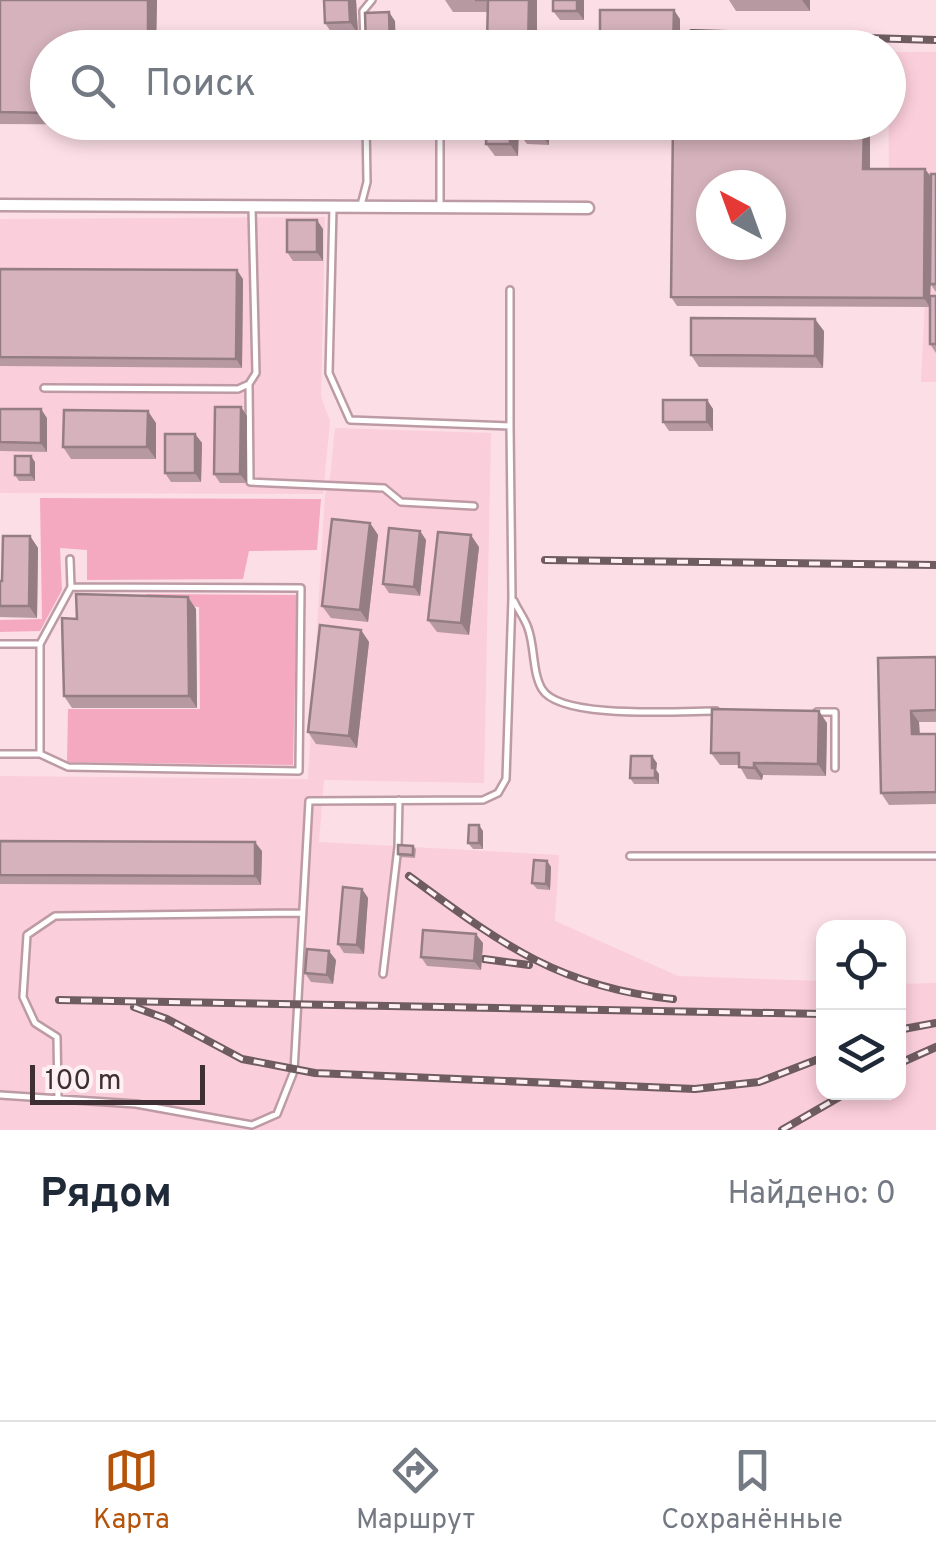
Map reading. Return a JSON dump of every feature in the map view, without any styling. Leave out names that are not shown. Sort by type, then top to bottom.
[{"type":"street","points":[[0,205],[588,208]]},
{"type":"lane","points":[[364,30],[363,11],[372,0]]},
{"type":"lane","points":[[361,206],[367,182],[366,140]]},
{"type":"lane","points":[[440,140],[440,208]]},
{"type":"lane","points":[[333,206],[328,372],[350,420],[510,426]]},
{"type":"lane","points":[[252,208],[256,373],[249,384],[250,482],[384,488],[401,502],[474,506]]},
{"type":"lane","points":[[0,1095],[136,1104],[252,1125],[277,1114],[294,1071],[309,801],[482,800],[498,793],[506,779],[512,598],[510,290]]},
{"type":"lane","points":[[44,388],[238,389],[249,384]]},
{"type":"lane","points":[[40,754],[40,644],[71,588],[70,559]]},
{"type":"lane","points":[[0,754],[40,754],[68,767],[299,771],[301,588],[71,588]]},
{"type":"lane","points":[[512,598],[528,628],[540,686],[550,700],[610,710],[722,711]]},
{"type":"lane","points":[[0,644],[40,644]]},
{"type":"lane","points":[[816,712],[835,712],[835,768]]},
{"type":"lane","points":[[383,974],[398,847],[399,800]]},
{"type":"lane","points":[[630,856],[936,856]]},
{"type":"lane","points":[[58,1099],[57,1037],[35,1023],[24,997],[28,935],[55,916],[303,913]]},
{"type":"shaded area","points":[[906,52],[936,52],[936,382],[921,382],[931,186],[889,183],[889,140],[906,140]]},
{"type":"shaded area","points":[[325,217],[321,397],[330,421],[323,494],[0,493],[0,219]]},
{"type":"shaded area","points":[[335,428],[491,433],[484,783],[324,780],[319,842],[559,855],[555,921],[678,976],[816,981],[816,1100],[906,1100],[906,984],[936,983],[936,1130],[0,1130],[0,776],[308,779],[325,494]]},
{"type":"shaded area","points":[[40,498],[321,499],[317,550],[249,551],[243,579],[87,580],[87,550],[60,548],[62,590],[40,631],[0,632],[0,620],[42,619]]},
{"type":"shaded area","points":[[146,594],[297,595],[293,765],[67,762],[68,709],[200,709],[199,607],[144,604]]},
{"type":"building","points":[[0,0],[148,0],[148,30],[30,30],[30,113],[0,112]]},
{"type":"building","points":[[324,0],[349,0],[350,22],[325,23]]},
{"type":"building","points":[[488,0],[529,0],[528,30],[487,30]]},
{"type":"building","points":[[553,0],[577,0],[577,11],[553,11]]},
{"type":"building","points":[[600,10],[674,10],[673,30],[600,30]]},
{"type":"building","points":[[389,12],[390,30],[365,30],[365,13]]},
{"type":"building","points":[[486,140],[510,140],[510,144],[486,144]]},
{"type":"building","points":[[673,140],[864,140],[863,169],[925,169],[924,298],[671,297]]},
{"type":"building","points":[[931,174],[936,174],[936,284],[930,284]]},
{"type":"building","points":[[287,220],[317,220],[317,252],[287,252]]},
{"type":"building","points":[[0,269],[237,270],[236,359],[0,357]]},
{"type":"building","points":[[930,296],[936,296],[936,344],[930,344]]},
{"type":"building","points":[[691,318],[815,319],[815,356],[691,355]]},
{"type":"building","points":[[663,400],[707,400],[707,422],[663,422]]},
{"type":"building","points":[[215,407],[241,407],[240,474],[214,474]]},
{"type":"building","points":[[0,409],[41,409],[41,443],[0,442]]},
{"type":"building","points":[[64,410],[148,411],[147,447],[63,447]]},
{"type":"building","points":[[165,434],[195,434],[195,473],[165,473]]},
{"type":"building","points":[[15,456],[31,456],[31,475],[15,475]]},
{"type":"building","points":[[332,519],[370,523],[360,610],[322,606]]},
{"type":"building","points":[[389,528],[420,531],[414,587],[383,584]]},
{"type":"building","points":[[438,532],[471,535],[461,623],[428,620]]},
{"type":"building","points":[[3,536],[30,536],[29,606],[0,606]]},
{"type":"building","points":[[76,594],[188,597],[189,696],[64,696],[62,618],[77,619]]},
{"type":"building","points":[[320,625],[361,630],[349,736],[308,732]]},
{"type":"building","points":[[936,657],[936,710],[911,711],[912,734],[936,734],[936,792],[881,793],[878,658]]},
{"type":"building","points":[[712,709],[819,711],[818,764],[754,763],[754,768],[739,767],[739,753],[711,753]]},
{"type":"building","points":[[631,756],[652,756],[655,778],[630,778]]},
{"type":"building","points":[[469,825],[479,825],[479,843],[468,843]]},
{"type":"building","points":[[0,841],[255,842],[255,876],[0,875]]},
{"type":"building","points":[[398,845],[413,846],[413,855],[398,854]]},
{"type":"building","points":[[534,860],[547,861],[546,884],[532,883]]},
{"type":"building","points":[[343,887],[362,889],[357,945],[338,944]]},
{"type":"building","points":[[423,930],[476,934],[474,961],[421,957]]},
{"type":"building","points":[[307,949],[329,951],[327,975],[305,973]]},
{"type":"railway","points":[[906,39],[936,40]]},
{"type":"railway","points":[[545,560],[936,565]]},
{"type":"railway","points":[[409,876],[531,958],[595,984],[673,999]]},
{"type":"railway","points":[[484,959],[529,965]]},
{"type":"railway","points":[[59,1000],[816,1014]]},
{"type":"railway","points":[[134,1007],[167,1019],[242,1059],[315,1073],[695,1089],[759,1082],[816,1060]]},
{"type":"railway","points":[[906,1029],[936,1023]]},
{"type":"railway","points":[[906,1060],[936,1047]]},
{"type":"railway","points":[[782,1130],[834,1100]]}]
